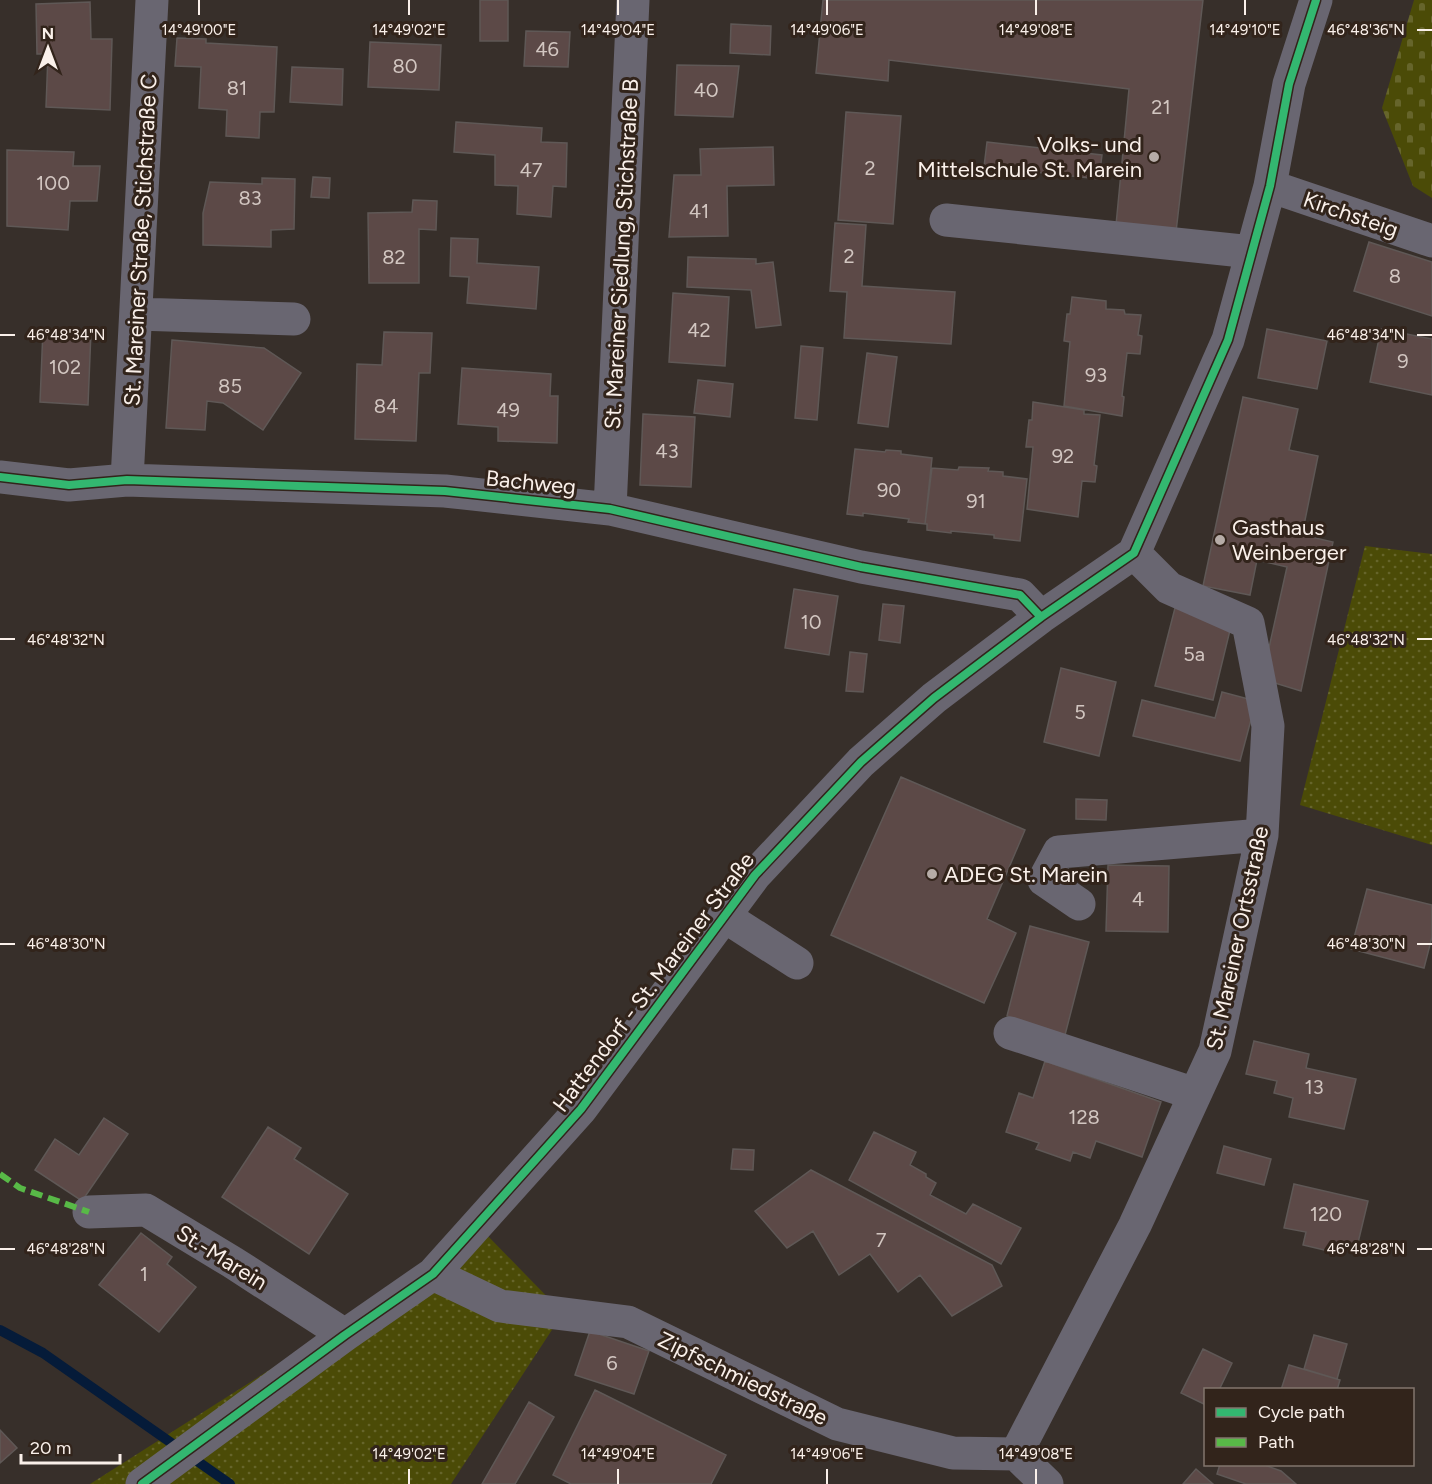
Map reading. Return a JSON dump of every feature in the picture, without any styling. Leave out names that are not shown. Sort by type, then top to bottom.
[{"type":"street","name":"St. Mareiner Straße, Stichstraße C","points":[[127,480],[152,0]]},
{"type":"street","name":"St. Mareiner Siedlung, Stichstraße B","points":[[610,509],[633,0]]},
{"type":"street","points":[[1134,553],[1228,340],[1270,186],[1289,84],[1316,0]]},
{"type":"street","name":"Kirchsteig","points":[[1270,186],[1432,241]]},
{"type":"street","points":[[946,220],[1252,252]]},
{"type":"street","points":[[136,314],[294,318]]},
{"type":"street","name":"Bachweg","points":[[0,477],[69,485],[127,480],[445,491],[610,509],[861,567],[1020,595],[1041,617]]},
{"type":"street","name":"Hattendorf - St. Mareiner Straße","points":[[151,1478],[345,1335],[433,1274],[581,1109],[755,874],[861,762],[934,698],[1041,617],[1134,553]]},
{"type":"street","name":"St. Mareiner Ortsstraße","points":[[1016,1454],[1135,1226],[1215,1051],[1262,835],[1268,726],[1248,623],[1169,588],[1134,553]]},
{"type":"street","points":[[1079,904],[1044,880],[1059,852],[1262,835]]},
{"type":"street","points":[[724,916],[797,963]]},
{"type":"street","points":[[1010,1033],[1195,1094]]},
{"type":"street","name":"St.-Marein","points":[[89,1212],[146,1210],[345,1335]]},
{"type":"street","name":"Zipfschmiedstraße","points":[[433,1274],[500,1306],[628,1322],[837,1425],[953,1453],[1016,1454]]},
{"type":"street","points":[[1016,1454],[1047,1484]]},
{"type":"green space","points":[[1414,0],[1432,0],[1432,198],[1413,186],[1382,108]]},
{"type":"green space","points":[[1365,546],[1432,554],[1432,845],[1300,805]]},
{"type":"green space","points":[[485,1233],[563,1313],[451,1484],[90,1484]]},
{"type":"building","points":[[480,0],[508,0],[508,41],[480,41]]},
{"type":"building","name":"Volks- und Mittelschule St. Marein","points":[[823,0],[1203,0],[1176,232],[1116,225],[1129,89],[889,60],[888,81],[816,73]]},
{"type":"building","points":[[90,2],[91,39],[112,39],[110,110],[46,107],[48,54],[37,54],[36,4]]},
{"type":"building","points":[[731,24],[771,26],[770,55],[730,53]]},
{"type":"building","points":[[526,31],[570,32],[568,67],[524,66]]},
{"type":"building","points":[[177,38],[206,39],[206,43],[277,47],[274,112],[260,112],[259,138],[226,136],[227,110],[199,108],[201,67],[175,66]]},
{"type":"building","points":[[370,42],[441,45],[439,90],[368,87]]},
{"type":"building","points":[[677,65],[739,66],[733,117],[675,115]]},
{"type":"building","points":[[292,67],[343,69],[342,105],[290,102]]},
{"type":"building","points":[[846,112],[901,116],[893,224],[838,220]]},
{"type":"building","points":[[456,122],[542,128],[541,142],[567,143],[566,187],[553,186],[551,217],[517,214],[518,186],[495,185],[495,155],[454,152]]},
{"type":"building","points":[[987,142],[1102,155],[1099,179],[984,167]]},
{"type":"building","points":[[773,147],[774,185],[727,186],[728,236],[669,237],[674,175],[701,175],[700,149]]},
{"type":"building","points":[[7,150],[74,152],[73,166],[100,166],[97,201],[70,201],[68,230],[7,226]]},
{"type":"building","points":[[313,177],[330,178],[329,198],[311,197]]},
{"type":"building","points":[[262,178],[295,179],[294,229],[271,230],[271,247],[203,245],[203,213],[210,182],[262,184]]},
{"type":"building","points":[[413,200],[437,201],[436,230],[419,229],[419,283],[369,283],[368,213],[412,212]]},
{"type":"building","points":[[835,223],[866,225],[862,286],[955,292],[951,344],[844,338],[847,292],[830,291]]},
{"type":"building","points":[[451,238],[478,239],[477,263],[539,267],[536,309],[467,303],[469,277],[450,276]]},
{"type":"building","points":[[1369,242],[1432,262],[1432,316],[1354,291]]},
{"type":"building","points":[[688,257],[756,259],[756,264],[773,262],[781,325],[756,328],[751,290],[687,287]]},
{"type":"building","points":[[673,293],[729,297],[725,366],[669,362]]},
{"type":"building","points":[[1072,297],[1106,301],[1106,309],[1124,310],[1125,314],[1141,315],[1138,335],[1142,336],[1140,354],[1127,353],[1122,416],[1064,406],[1070,342],[1064,341],[1067,314],[1070,314]]},
{"type":"building","points":[[43,329],[91,331],[88,405],[40,402]]},
{"type":"building","points":[[1267,329],[1327,341],[1317,389],[1258,378]]},
{"type":"building","points":[[1381,329],[1432,339],[1432,395],[1370,382]]},
{"type":"building","points":[[384,332],[432,333],[430,373],[419,373],[416,441],[355,439],[357,364],[382,365]]},
{"type":"building","points":[[172,340],[264,348],[301,373],[263,430],[223,403],[207,401],[205,430],[166,428]]},
{"type":"building","points":[[801,346],[823,348],[817,420],[795,418]]},
{"type":"building","points":[[867,353],[897,357],[888,427],[858,423]]},
{"type":"building","points":[[462,368],[551,374],[550,396],[558,396],[557,443],[498,441],[498,427],[458,424]]},
{"type":"building","points":[[698,380],[733,384],[730,417],[694,413]]},
{"type":"building","points":[[1243,397],[1298,409],[1289,450],[1318,456],[1302,535],[1333,542],[1301,691],[1262,679],[1287,567],[1257,560],[1250,595],[1203,586]]},
{"type":"building","points":[[1033,402],[1084,410],[1084,414],[1100,415],[1094,465],[1097,466],[1095,482],[1082,481],[1078,517],[1027,509],[1033,447],[1026,447]]},
{"type":"building","points":[[643,414],[695,417],[691,487],[640,485]]},
{"type":"building","points":[[855,449],[901,451],[901,454],[932,458],[925,524],[908,522],[909,519],[863,513],[863,516],[847,514]]},
{"type":"building","points":[[959,467],[989,468],[988,471],[1003,472],[1003,476],[1027,479],[1020,541],[994,538],[994,535],[927,530],[927,524],[925,524],[932,468],[958,470]]},
{"type":"building","points":[[794,589],[838,596],[829,655],[785,648]]},
{"type":"building","points":[[883,604],[904,606],[900,643],[879,640]]},
{"type":"building","points":[[1175,608],[1232,622],[1213,700],[1155,686]]},
{"type":"building","points":[[850,652],[867,654],[863,692],[846,691]]},
{"type":"building","points":[[1061,668],[1116,682],[1099,756],[1044,742]]},
{"type":"building","points":[[1222,692],[1256,701],[1240,761],[1133,736],[1142,700],[1215,718]]},
{"type":"building","name":"ADEG St. Marein","points":[[901,777],[1025,830],[987,919],[1016,933],[984,1003],[831,935]]},
{"type":"building","points":[[1076,799],[1107,800],[1106,820],[1076,819]]},
{"type":"building","points":[[1108,865],[1169,866],[1168,932],[1106,931]]},
{"type":"building","points":[[1367,889],[1432,905],[1432,937],[1424,968],[1351,949]]},
{"type":"building","points":[[1030,926],[1089,942],[1065,1035],[1007,1016]]},
{"type":"building","points":[[1254,1041],[1309,1054],[1306,1068],[1356,1079],[1344,1129],[1289,1117],[1293,1098],[1274,1093],[1277,1081],[1246,1074]]},
{"type":"building","points":[[1045,1061],[1161,1102],[1142,1157],[1096,1141],[1090,1158],[1073,1152],[1070,1161],[1036,1149],[1039,1143],[1006,1132],[1019,1093],[1033,1098]]},
{"type":"building","points":[[104,1118],[128,1134],[82,1201],[35,1170],[55,1139],[79,1155]]},
{"type":"building","points":[[268,1127],[301,1148],[294,1159],[348,1194],[309,1254],[222,1197]]},
{"type":"building","points":[[874,1132],[916,1152],[910,1165],[936,1183],[930,1195],[966,1214],[973,1204],[1021,1228],[1001,1264],[849,1180]]},
{"type":"building","points":[[1224,1146],[1271,1159],[1264,1185],[1217,1173]]},
{"type":"building","points":[[733,1149],[754,1150],[753,1170],[731,1169]]},
{"type":"building","points":[[811,1170],[992,1265],[1002,1286],[952,1316],[920,1275],[898,1292],[870,1254],[839,1275],[813,1231],[787,1248],[755,1211]]},
{"type":"building","points":[[1294,1184],[1368,1201],[1357,1247],[1335,1242],[1333,1252],[1303,1245],[1306,1232],[1284,1228]]},
{"type":"building","points":[[141,1233],[172,1257],[167,1264],[196,1287],[159,1332],[99,1285]]},
{"type":"building","points":[[590,1331],[649,1351],[634,1394],[575,1375]]},
{"type":"building","points":[[1314,1335],[1347,1344],[1337,1379],[1304,1369]]},
{"type":"building","points":[[1203,1349],[1232,1363],[1220,1388],[1204,1388],[1204,1404],[1181,1393]]},
{"type":"building","points":[[1289,1365],[1340,1380],[1338,1388],[1282,1388]]},
{"type":"building","points":[[595,1390],[726,1455],[711,1484],[571,1484],[553,1475]]},
{"type":"building","points":[[529,1402],[554,1417],[515,1484],[482,1484]]},
{"type":"building","points":[[0,1430],[17,1448],[0,1463]]},
{"type":"building","points":[[1219,1466],[1267,1466],[1281,1471],[1296,1484],[1246,1484],[1217,1474]]},
{"type":"building","points":[[1196,1469],[1213,1484],[1183,1484]]},
{"type":"waterway","points":[[0,1330],[43,1353],[230,1484]]},
{"type":"marked path","points":[[0,1174],[20,1188],[89,1212]]},
{"type":"cycle path","points":[[142,1484],[345,1335],[433,1274],[581,1109],[755,875],[861,762],[934,698],[1041,617],[1134,553],[1228,340],[1270,186],[1289,84],[1316,0]]},
{"type":"cycle path","points":[[0,477],[69,485],[127,480],[445,491],[610,509],[861,567],[1020,595],[1041,617]]},
{"type":"place","name":"Volks- und Mittelschule St. Marein","points":[[1154,157]]},
{"type":"place","name":"Gasthaus Weinberger","points":[[1220,540]]},
{"type":"place","name":"ADEG St. Marein","points":[[932,874]]}]
